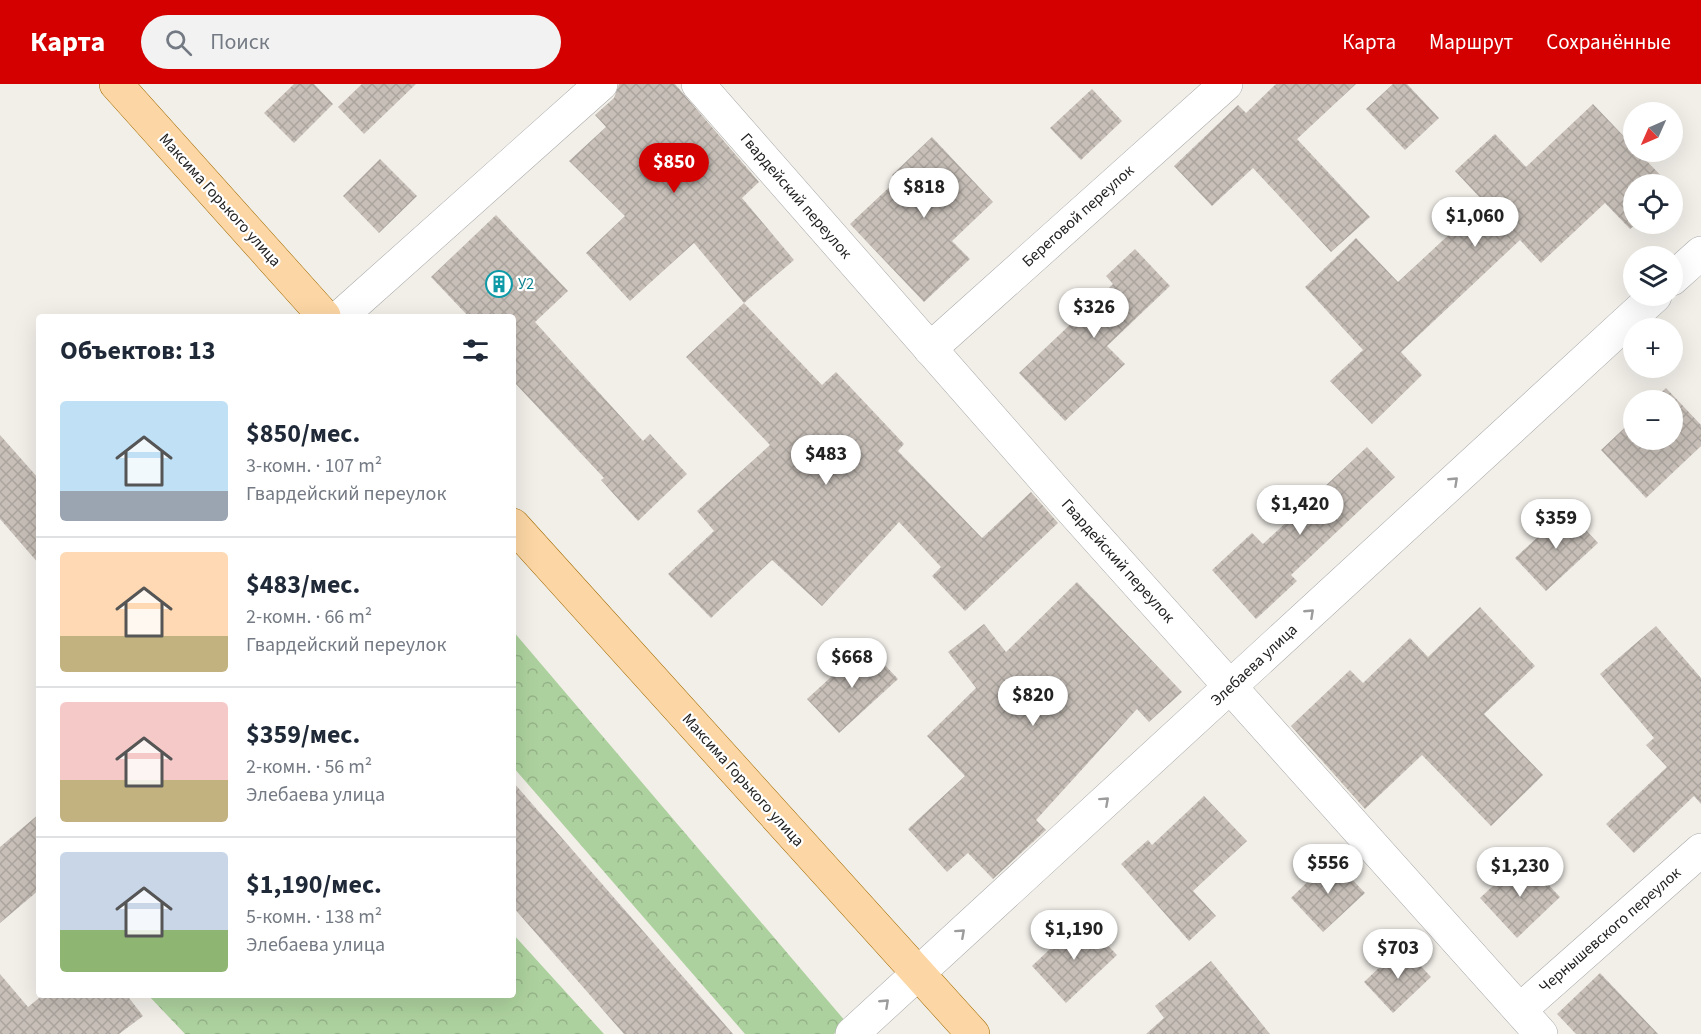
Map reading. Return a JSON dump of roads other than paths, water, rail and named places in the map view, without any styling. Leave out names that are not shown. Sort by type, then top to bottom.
[{"type":"main road","name":"Максима Горького улица","points":[[116,84],[322,314]]},
{"type":"main road","name":"Максима Горького улица","points":[[516,528],[973,1034]]},
{"type":"street","points":[[343,314],[601,84]]},
{"type":"street","name":"Гвардейский переулок","points":[[698,84],[930,349],[1541,1034]]},
{"type":"street","name":"Береговой переулок","points":[[930,349],[1226,84]]},
{"type":"street","points":[[1683,269],[1701,253]]},
{"type":"street","name":"Элебаева улица","points":[[852,1034],[1644,306]]},
{"type":"street","name":"Чернышевского переулок","points":[[1520,1010],[1701,850]]},
{"type":"place","name":"У2","points":[[499,284]]}]
